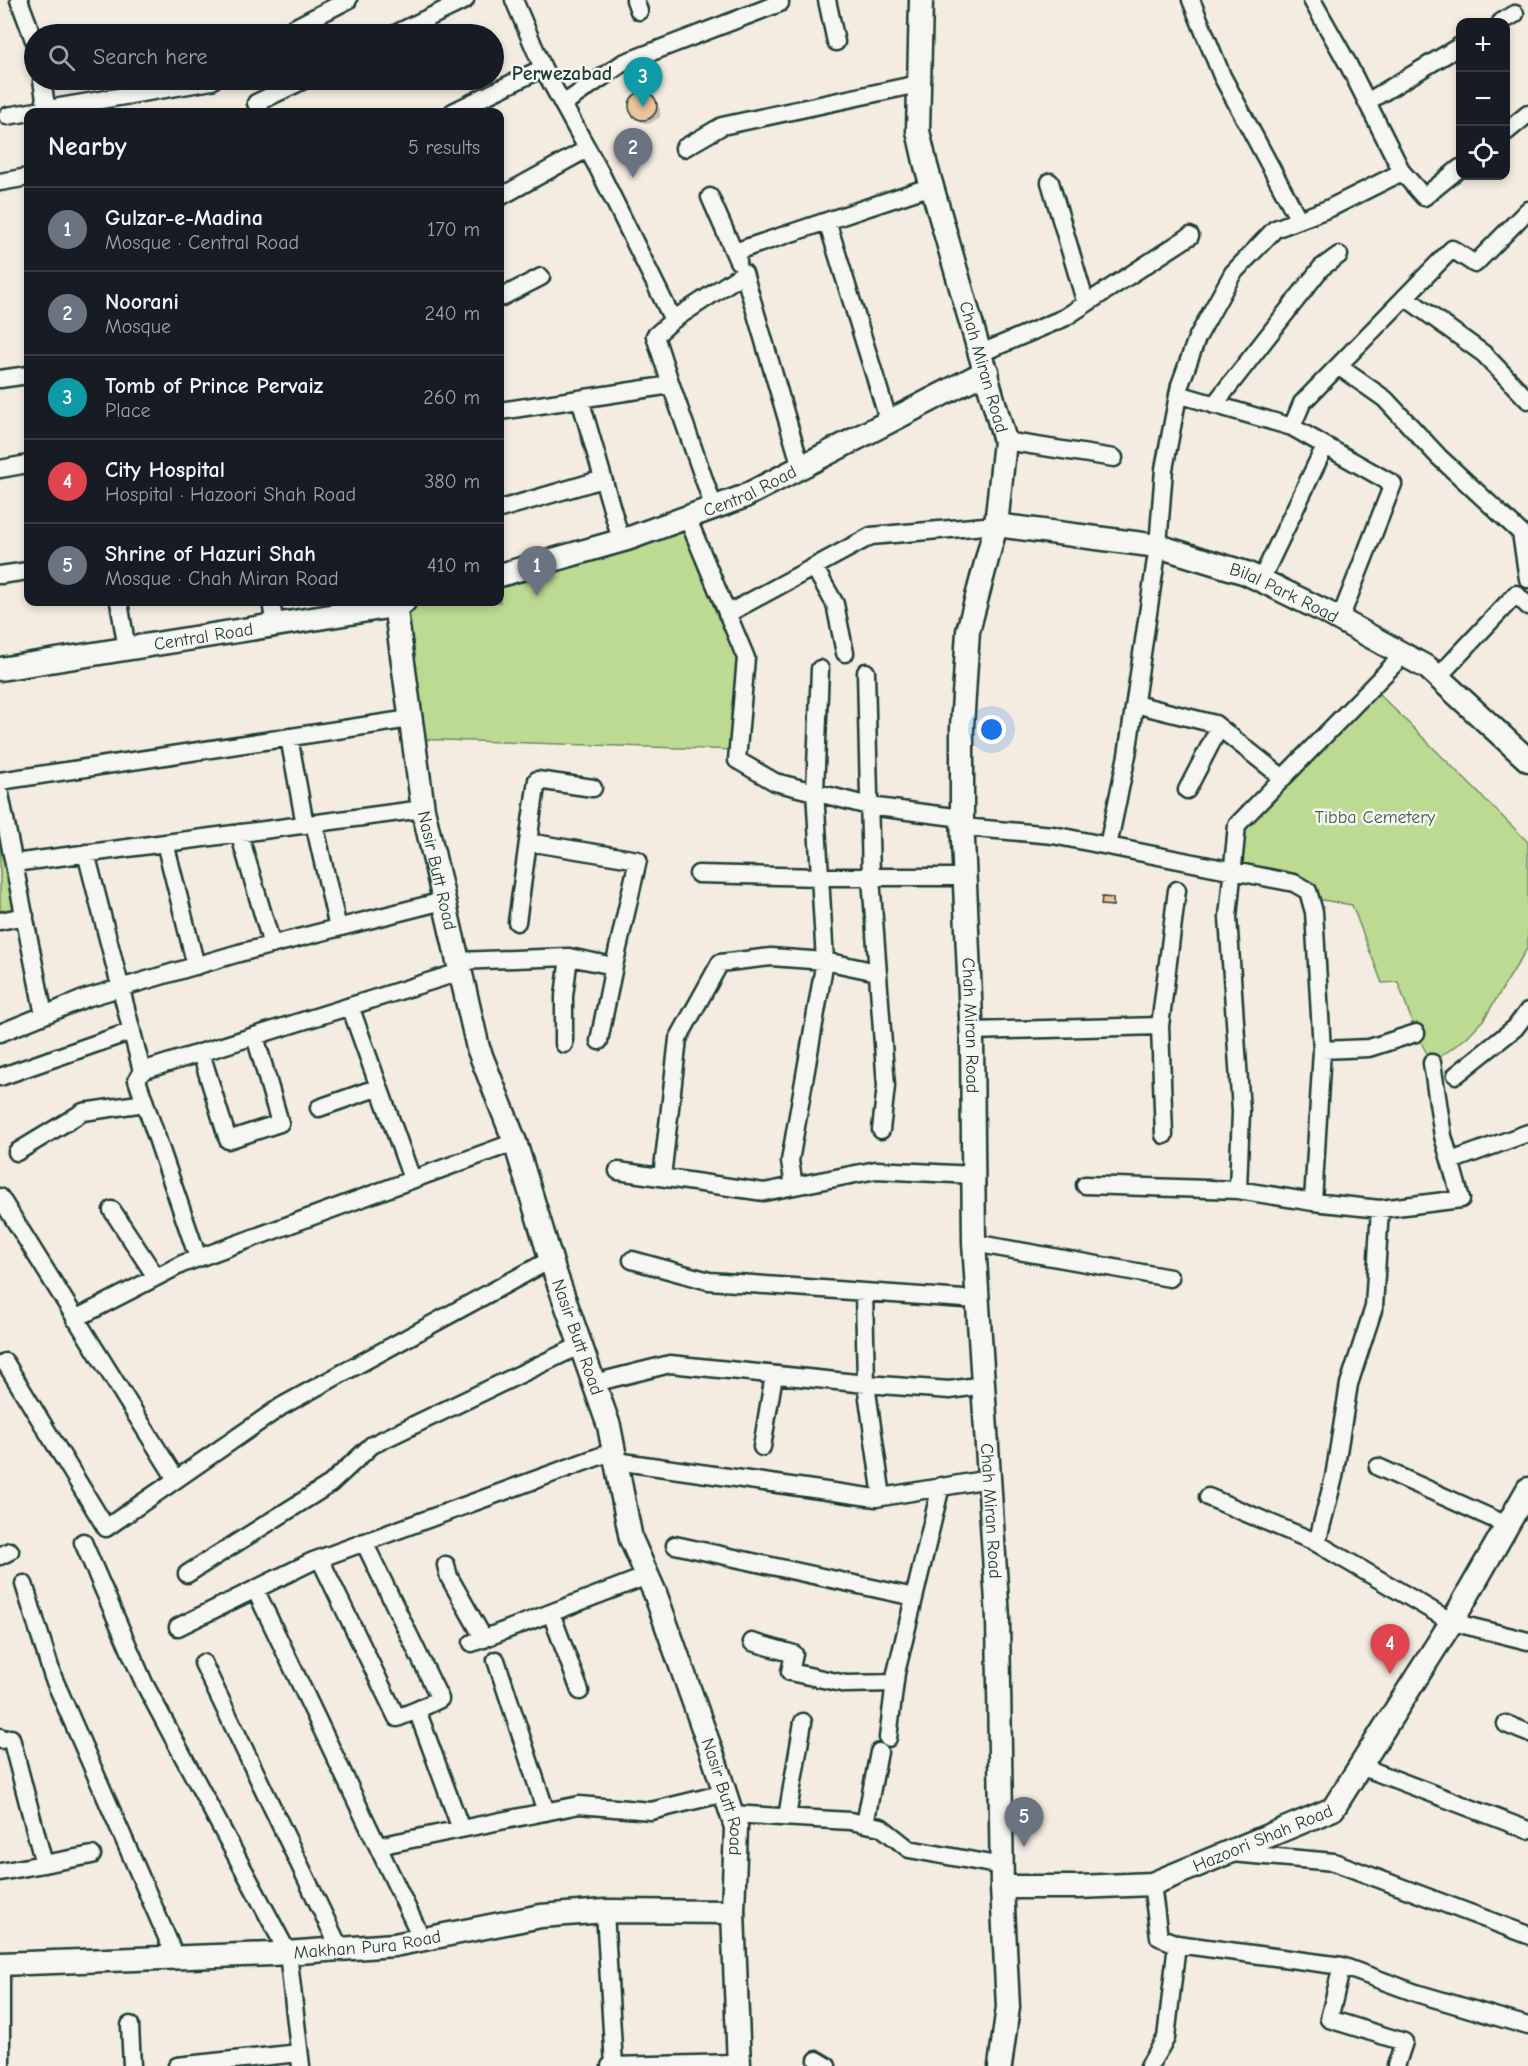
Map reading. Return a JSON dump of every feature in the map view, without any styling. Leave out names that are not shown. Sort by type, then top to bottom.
[{"type":"street","points":[[19,0],[28,24]]},
{"type":"street","points":[[301,24],[348,0]]},
{"type":"street","points":[[416,24],[465,0]]},
{"type":"street","points":[[514,0],[543,68],[587,148],[673,320]]},
{"type":"street","points":[[827,0],[837,42]]},
{"type":"street","name":"Chah Miran Road","points":[[921,0],[918,130],[1005,441],[996,525],[968,631],[962,727],[962,823],[972,1031],[974,1243],[998,1618],[1002,1876],[1008,2007],[1000,2066]]},
{"type":"street","points":[[1191,0],[1222,76],[1299,220]]},
{"type":"street","points":[[1312,0],[1402,172],[1424,197],[1456,172]]},
{"type":"street","points":[[562,104],[623,63],[780,3]]},
{"type":"street","points":[[1367,102],[1456,49]]},
{"type":"street","points":[[504,87],[543,68]]},
{"type":"street","points":[[684,148],[722,126],[918,84]]},
{"type":"street","points":[[44,90],[47,108]]},
{"type":"street","points":[[64,108],[163,90]]},
{"type":"street","points":[[259,108],[256,103],[283,90]]},
{"type":"street","points":[[461,108],[498,90]]},
{"type":"street","points":[[7,116],[24,114]]},
{"type":"street","points":[[1510,129],[1528,114]]},
{"type":"street","points":[[504,195],[587,148]]},
{"type":"street","points":[[1108,846],[1135,704],[1158,546],[1164,469],[1178,394],[1197,338],[1233,273],[1275,229],[1330,208],[1402,172]]},
{"type":"street","points":[[0,182],[24,178]]},
{"type":"street","points":[[1050,182],[1086,304]]},
{"type":"street","points":[[734,252],[932,186]]},
{"type":"street","points":[[710,197],[744,273],[801,467]]},
{"type":"street","points":[[1292,428],[1302,403],[1452,249],[1475,264],[1528,210]]},
{"type":"street","points":[[827,221],[889,422]]},
{"type":"street","points":[[984,362],[1064,318],[1190,236]]},
{"type":"street","points":[[1214,405],[1321,268],[1339,255]]},
{"type":"street","points":[[714,507],[655,336],[673,320],[744,273]]},
{"type":"street","points":[[504,296],[541,277]]},
{"type":"street","points":[[1405,297],[1484,354],[1527,397]]},
{"type":"street","name":"Central Road","points":[[504,573],[621,540],[743,497],[889,422],[984,362]]},
{"type":"street","points":[[1338,366],[1385,399],[1439,457],[1524,532],[1528,579]]},
{"type":"street","points":[[0,379],[24,376]]},
{"type":"street","points":[[504,410],[671,385]]},
{"type":"street","points":[[1178,394],[1292,428],[1393,484],[1340,619]]},
{"type":"street","points":[[579,399],[621,540]]},
{"type":"street","points":[[1005,441],[1114,458]]},
{"type":"street","points":[[1261,580],[1325,446]]},
{"type":"street","points":[[0,469],[24,465]]},
{"type":"street","points":[[504,508],[603,479]]},
{"type":"street","points":[[687,517],[746,658],[737,760],[775,782],[869,806],[962,823],[1053,835],[1294,883],[1308,891],[1314,912],[1322,1050],[1313,1202]]},
{"type":"street","points":[[727,614],[871,536],[996,525]]},
{"type":"street","name":"Bilal Park Road","points":[[996,525],[1158,546],[1246,573],[1340,619],[1428,668],[1528,760]]},
{"type":"street","points":[[813,567],[835,604],[845,652]]},
{"type":"street","points":[[0,575],[24,572]]},
{"type":"street","points":[[1438,677],[1516,594],[1528,606]]},
{"type":"street","points":[[120,606],[127,649]]},
{"type":"street","points":[[272,606],[275,625]]},
{"type":"street","name":"Central Road","points":[[0,669],[379,606]]},
{"type":"street","name":"Nasir Butt Road","points":[[390,606],[423,809],[478,1048],[515,1142],[550,1260],[609,1426],[631,1539],[647,1576],[705,1734],[736,1827],[733,1912],[739,2065]]},
{"type":"street","points":[[1238,1190],[1240,1112],[1228,917],[1237,825],[1404,654]]},
{"type":"street","points":[[794,1186],[790,1161],[825,962],[815,791],[820,669]]},
{"type":"street","points":[[866,672],[871,877],[886,1086],[881,1130]]},
{"type":"street","points":[[1135,704],[1215,724],[1283,778]]},
{"type":"street","points":[[0,781],[410,719]]},
{"type":"street","points":[[1187,790],[1220,728]]},
{"type":"street","points":[[289,737],[338,928]]},
{"type":"street","points":[[517,922],[537,780],[593,788]]},
{"type":"street","points":[[0,794],[45,1015]]},
{"type":"street","points":[[14,863],[423,809]]},
{"type":"street","points":[[239,833],[272,945]]},
{"type":"street","points":[[528,842],[638,860],[599,1041]]},
{"type":"street","points":[[165,843],[196,966]]},
{"type":"street","points":[[86,853],[142,1071],[137,1080],[198,1258]]},
{"type":"street","points":[[698,874],[965,877]]},
{"type":"street","points":[[1164,1135],[1160,1026],[1177,890]]},
{"type":"street","points":[[0,1033],[86,998],[272,945],[443,901]]},
{"type":"street","points":[[0,921],[25,916]]},
{"type":"street","points":[[142,1071],[350,1006],[458,967],[569,957],[614,966]]},
{"type":"street","points":[[564,1044],[564,996],[569,957]]},
{"type":"street","points":[[662,1177],[678,1039],[720,963],[771,957],[825,962],[877,972]]},
{"type":"street","points":[[350,1006],[412,1179]]},
{"type":"street","points":[[1456,1075],[1515,1028],[1528,1011]]},
{"type":"street","points":[[972,1031],[1160,1026]]},
{"type":"street","points":[[0,1077],[132,1031]]},
{"type":"street","points":[[1322,1050],[1369,1048],[1416,1033]]},
{"type":"street","points":[[201,1053],[228,1140],[280,1123],[255,1036]]},
{"type":"street","points":[[1085,1185],[1238,1190],[1313,1202],[1380,1209],[1461,1199],[1443,1136],[1432,1063]]},
{"type":"street","points":[[319,1108],[379,1087]]},
{"type":"street","points":[[17,1152],[83,1112],[145,1103]]},
{"type":"street","points":[[1450,1161],[1528,1133]]},
{"type":"street","points":[[75,1319],[182,1264],[515,1142]]},
{"type":"street","points":[[618,1170],[764,1192],[876,1170],[974,1175]]},
{"type":"street","points":[[0,1197],[176,1479]]},
{"type":"street","points":[[1317,1543],[1334,1477],[1349,1384],[1374,1307],[1380,1209]]},
{"type":"street","points":[[112,1210],[156,1277]]},
{"type":"street","points":[[974,1243],[1170,1278]]},
{"type":"street","points":[[5,1362],[106,1527],[282,1406],[550,1260]]},
{"type":"street","points":[[632,1260],[709,1281],[978,1300]]},
{"type":"street","points":[[864,1292],[866,1384],[882,1497]]},
{"type":"street","points":[[187,1574],[330,1484],[372,1445],[580,1345]]},
{"type":"street","points":[[594,1383],[670,1364],[950,1390],[983,1385]]},
{"type":"street","points":[[762,1447],[774,1375]]},
{"type":"street","points":[[178,1627],[320,1559],[615,1456],[876,1498],[989,1479]]},
{"type":"street","points":[[1378,1467],[1507,1525]]},
{"type":"street","points":[[865,1824],[884,1745],[894,1683],[941,1486]]},
{"type":"street","name":"Hazoori Shah Road","points":[[1002,1876],[1078,1887],[1152,1884],[1333,1809],[1452,1622],[1528,1489]]},
{"type":"street","points":[[1208,1497],[1317,1543],[1452,1622],[1528,1641]]},
{"type":"street","points":[[83,1542],[144,1683],[288,1953],[300,2059],[177,2066]]},
{"type":"street","points":[[320,1559],[397,1718],[440,1699],[364,1542]]},
{"type":"street","points":[[675,1545],[914,1597]]},
{"type":"street","points":[[446,1565],[449,1577],[478,1641],[647,1576]]},
{"type":"street","points":[[24,1584],[53,1677],[176,1958]]},
{"type":"street","points":[[255,1589],[422,1939]]},
{"type":"street","points":[[550,1613],[580,1691]]},
{"type":"street","points":[[752,1642],[794,1654],[790,1672],[846,1684],[894,1683]]},
{"type":"street","points":[[496,1660],[546,1812]]},
{"type":"street","points":[[203,1663],[340,1949]]},
{"type":"street","points":[[417,1710],[461,1829]]},
{"type":"street","points":[[788,1817],[803,1722]]},
{"type":"street","points":[[1506,1724],[1528,1732]]},
{"type":"street","points":[[0,1737],[1,1740],[11,1738],[44,1864]]},
{"type":"street","points":[[1360,1766],[1528,1830]]},
{"type":"street","points":[[378,1846],[579,1805],[651,1812],[728,1803],[788,1817],[850,1821],[881,1827],[909,1850],[1002,1876]]},
{"type":"street","points":[[1227,1852],[1334,1862],[1528,1935]]},
{"type":"street","points":[[0,1872],[92,1855]]},
{"type":"street","points":[[1152,1884],[1159,1937],[1177,1944],[1342,1966],[1416,1993],[1528,2026]]},
{"type":"street","points":[[605,1911],[612,2066],[739,2065]]},
{"type":"street","name":"Makhan Pura Road","points":[[0,1964],[288,1953],[394,1945],[542,1916],[605,1911],[733,1912]]},
{"type":"street","points":[[1149,2066],[1166,2038],[1177,1944]]},
{"type":"street","points":[[0,1964],[1,2066]]},
{"type":"street","points":[[1342,1966],[1329,2019],[1404,2042],[1396,2066]]},
{"type":"street","points":[[130,2025],[132,2066]]},
{"type":"green space","points":[[687,517],[746,658],[737,750],[413,739],[404,606],[504,606],[504,572]]},
{"type":"green space","name":"Tibba Cemetery","points":[[1372,687],[1528,842],[1528,947],[1484,1019],[1466,1038],[1432,1063],[1416,1033],[1398,982],[1382,983],[1352,905],[1311,898],[1308,891],[1232,870],[1237,825]]},
{"type":"green space","points":[[0,794],[25,916],[0,922]]},
{"type":"building","points":[[643,92],[653,96],[657,106],[653,116],[643,120],[633,116],[629,106],[633,96]]},
{"type":"building","points":[[1102,897],[1113,898],[1113,906],[1101,905]]},
{"type":"place","name":"Tomb of Prince Pervaiz","points":[[643,107]]},
{"type":"place","name":"Noorani","points":[[633,178]]},
{"type":"place","name":"Gulzar-e-Madina","points":[[537,596]]},
{"type":"place","name":"City Hospital","points":[[1390,1674]]},
{"type":"place","name":"Shrine of Hazuri Shah","points":[[1024,1847]]},
{"type":"district","name":"Perwezabad","points":[[562,73]]}]
